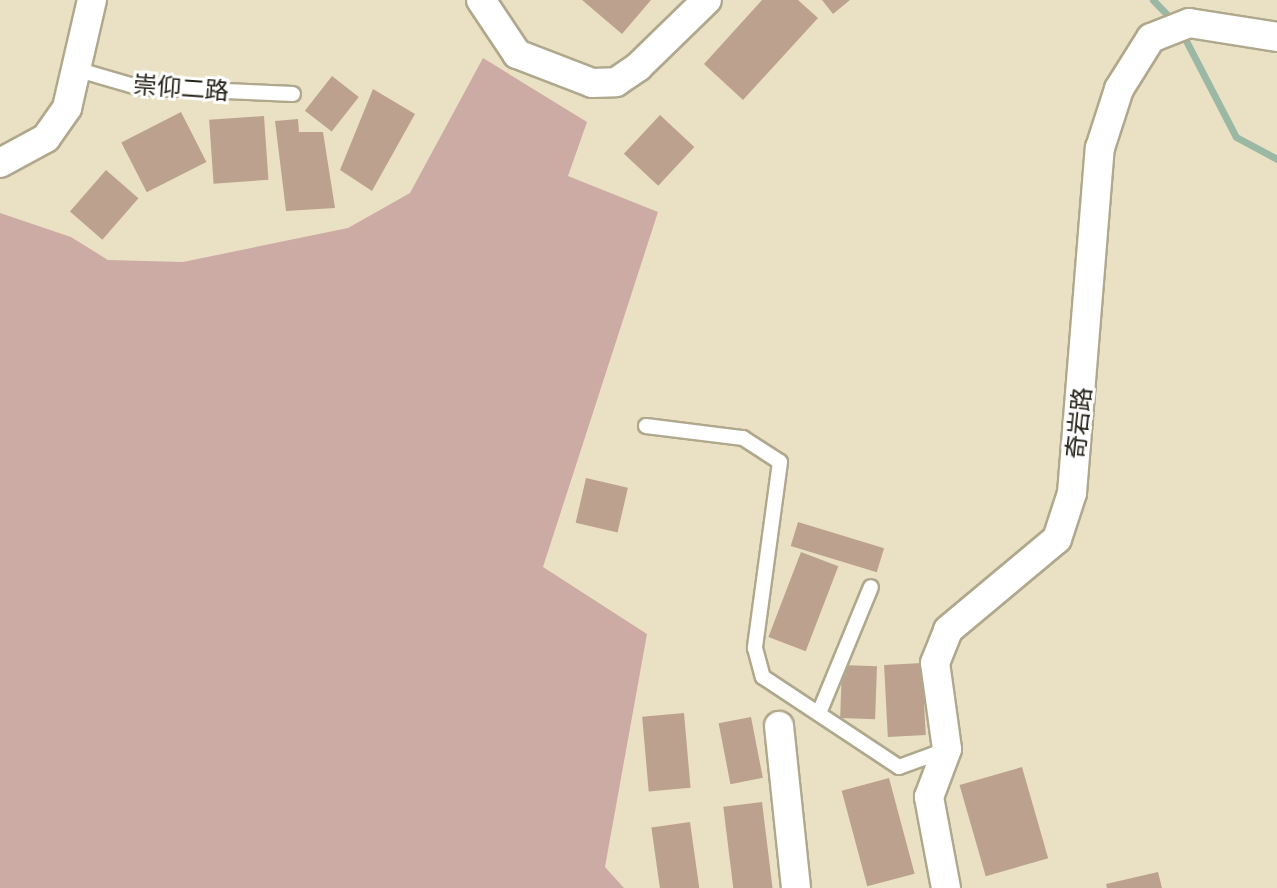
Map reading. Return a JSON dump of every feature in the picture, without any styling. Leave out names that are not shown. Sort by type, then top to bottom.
[{"type":"street","points":[[0,163],[46,138],[67,108],[71,68],[92,0]]},
{"type":"street","points":[[481,0],[517,54],[592,83],[616,82],[638,67],[707,0]]},
{"type":"street","name":"奇岩路","points":[[946,888],[929,797],[947,749],[935,663],[948,630],[1057,539],[1072,493],[1100,148],[1119,89],[1151,38],[1189,23],[1277,37]]},
{"type":"street","points":[[779,726],[796,888]]},
{"type":"lane","name":"崇仰二路","points":[[71,68],[137,87],[293,94]]},
{"type":"lane","points":[[646,426],[743,438],[780,462],[755,648],[763,677],[899,767],[947,749]]},
{"type":"lane","points":[[819,713],[871,587]]},
{"type":"shaded area","points":[[483,58],[587,122],[568,176],[658,212],[543,567],[647,634],[605,867],[624,888],[0,888],[0,213],[71,237],[108,260],[183,262],[348,228],[410,193]]},
{"type":"building","points":[[582,0],[651,0],[622,34]]},
{"type":"building","points":[[762,0],[798,0],[818,18],[743,100],[704,64]]},
{"type":"building","points":[[822,0],[850,0],[833,14]]},
{"type":"building","points":[[332,76],[359,97],[332,132],[305,111]]},
{"type":"building","points":[[373,89],[415,114],[372,191],[340,170]]},
{"type":"building","points":[[181,112],[206,162],[147,192],[121,142]]},
{"type":"building","points":[[660,115],[694,147],[658,186],[624,154]]},
{"type":"building","points":[[264,116],[268,180],[214,184],[209,120]]},
{"type":"building","points":[[298,119],[299,132],[323,132],[335,208],[286,211],[275,121]]},
{"type":"building","points":[[106,170],[138,198],[102,240],[70,212]]},
{"type":"building","points":[[586,478],[628,488],[618,532],[576,523]]},
{"type":"building","points":[[798,522],[884,548],[877,572],[791,546]]},
{"type":"building","points":[[801,552],[838,566],[806,651],[768,637]]},
{"type":"building","points":[[922,663],[926,735],[888,737],[884,665]]},
{"type":"building","points":[[842,665],[877,666],[875,719],[840,718]]},
{"type":"building","points":[[684,713],[691,788],[649,791],[642,717]]},
{"type":"building","points":[[751,717],[763,778],[730,784],[719,723]]},
{"type":"building","points":[[1022,767],[1048,858],[986,876],[960,785]]},
{"type":"building","points":[[889,778],[915,874],[867,886],[842,791]]},
{"type":"building","points":[[762,802],[773,888],[733,888],[723,807]]},
{"type":"building","points":[[690,822],[699,888],[660,888],[651,827]]},
{"type":"building","points":[[1158,872],[1162,888],[1107,888],[1106,884]]},
{"type":"waterway","points":[[1153,0],[1173,21]]},
{"type":"waterway","points":[[1181,31],[1236,137],[1277,159]]}]
